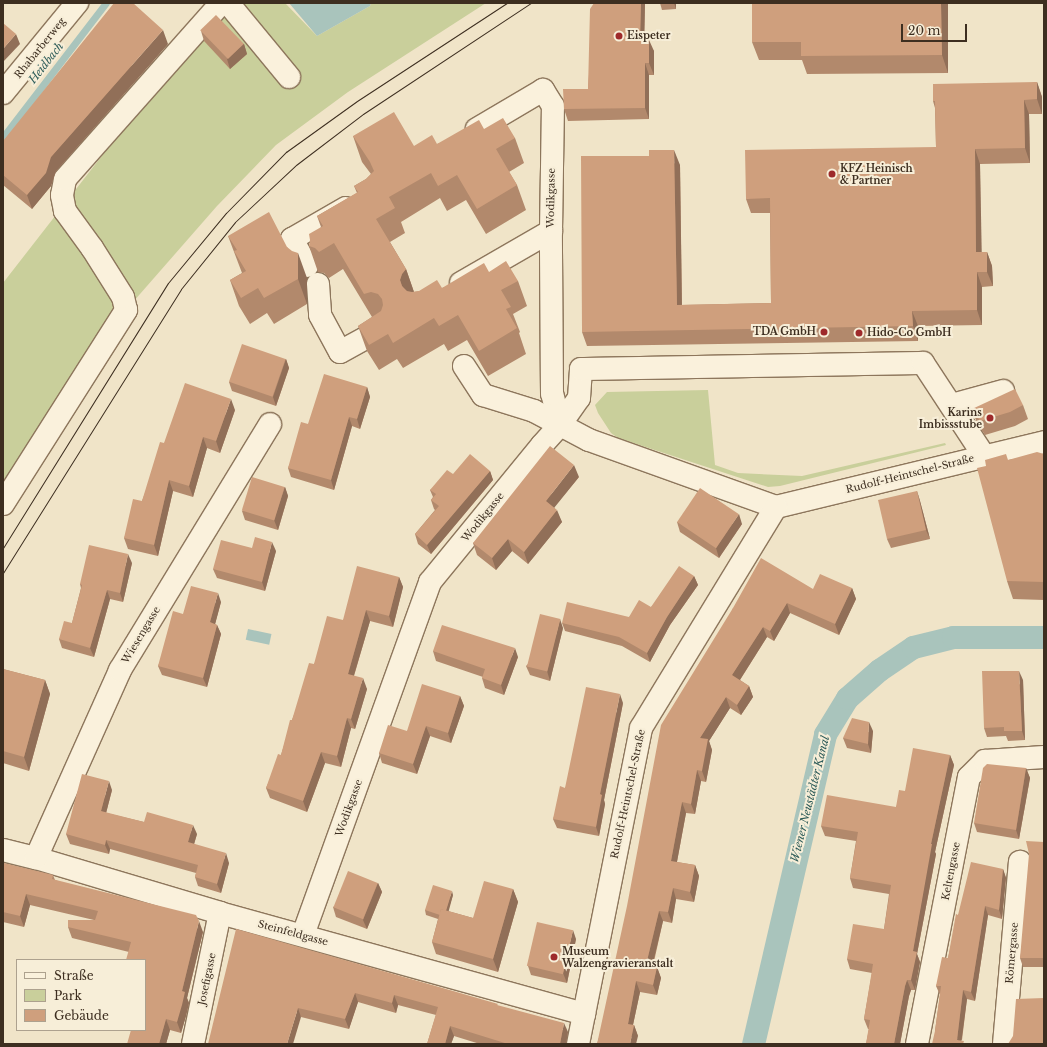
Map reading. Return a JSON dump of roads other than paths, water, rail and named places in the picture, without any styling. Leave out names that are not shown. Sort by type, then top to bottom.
[{"type":"street","name":"Rhabarberweg","points":[[3,94],[77,3]]},
{"type":"street","points":[[3,504],[126,310],[123,298],[92,248],[65,211],[62,195],[66,179],[221,3]]},
{"type":"street","points":[[228,3],[289,77]]},
{"type":"street","name":"Wodikgasse","points":[[303,935],[430,582],[537,450],[560,425],[552,394],[551,231],[553,106],[543,90],[477,129]]},
{"type":"street","points":[[363,198],[292,239],[313,275],[320,315],[340,352],[380,330]]},
{"type":"street","points":[[444,293],[551,231]]},
{"type":"street","points":[[560,425],[579,398],[581,369],[924,363],[984,456]]},
{"type":"street","points":[[464,366],[483,395],[534,411],[589,440],[776,507]]},
{"type":"street","points":[[952,405],[1003,391]]},
{"type":"street","name":"Wiesengasse","points":[[36,858],[120,670],[270,424]]},
{"type":"street","name":"Rudolf-Heintschel-Straße","points":[[578,1044],[641,728],[776,507],[1044,442]]},
{"type":"street","name":"Keltengasse","points":[[917,1044],[970,777],[985,761],[1044,757]]},
{"type":"street","name":"Steinfeldgasse","points":[[3,850],[36,858],[220,913],[584,1014]]},
{"type":"street","name":"Römergasse","points":[[1004,1044],[1020,862]]},
{"type":"street","name":"Josefigasse","points":[[193,1044],[220,913]]},
{"type":"water","points":[[289,3],[371,3],[370,6],[317,36]]},
{"type":"water","points":[[248,629],[271,634],[269,645],[246,640]]},
{"type":"waterway","name":"Heidbach","points":[[3,137],[106,3]]},
{"type":"waterway","name":"Wiener Neustädter Kanal","points":[[753,1044],[825,734],[847,698],[879,670],[913,647],[953,637],[1044,637]]},
{"type":"tram line","points":[[3,548],[168,283],[226,213],[286,152],[357,101],[507,3]]},
{"type":"tram line","points":[[3,573],[181,289],[235,222],[296,165],[363,114],[531,3]]},
{"type":"place","name":"Eispeter","points":[[619,36]]},
{"type":"place","name":"KFZ Heinisch & Partner","points":[[832,174]]},
{"type":"place","name":"TDA GmbH","points":[[824,332]]},
{"type":"place","name":"Hido-Co GmbH","points":[[859,333]]},
{"type":"place","name":"Karins Imbissstube","points":[[990,418]]},
{"type":"place","name":"Museum Walzengravieranstalt","points":[[554,957]]}]
